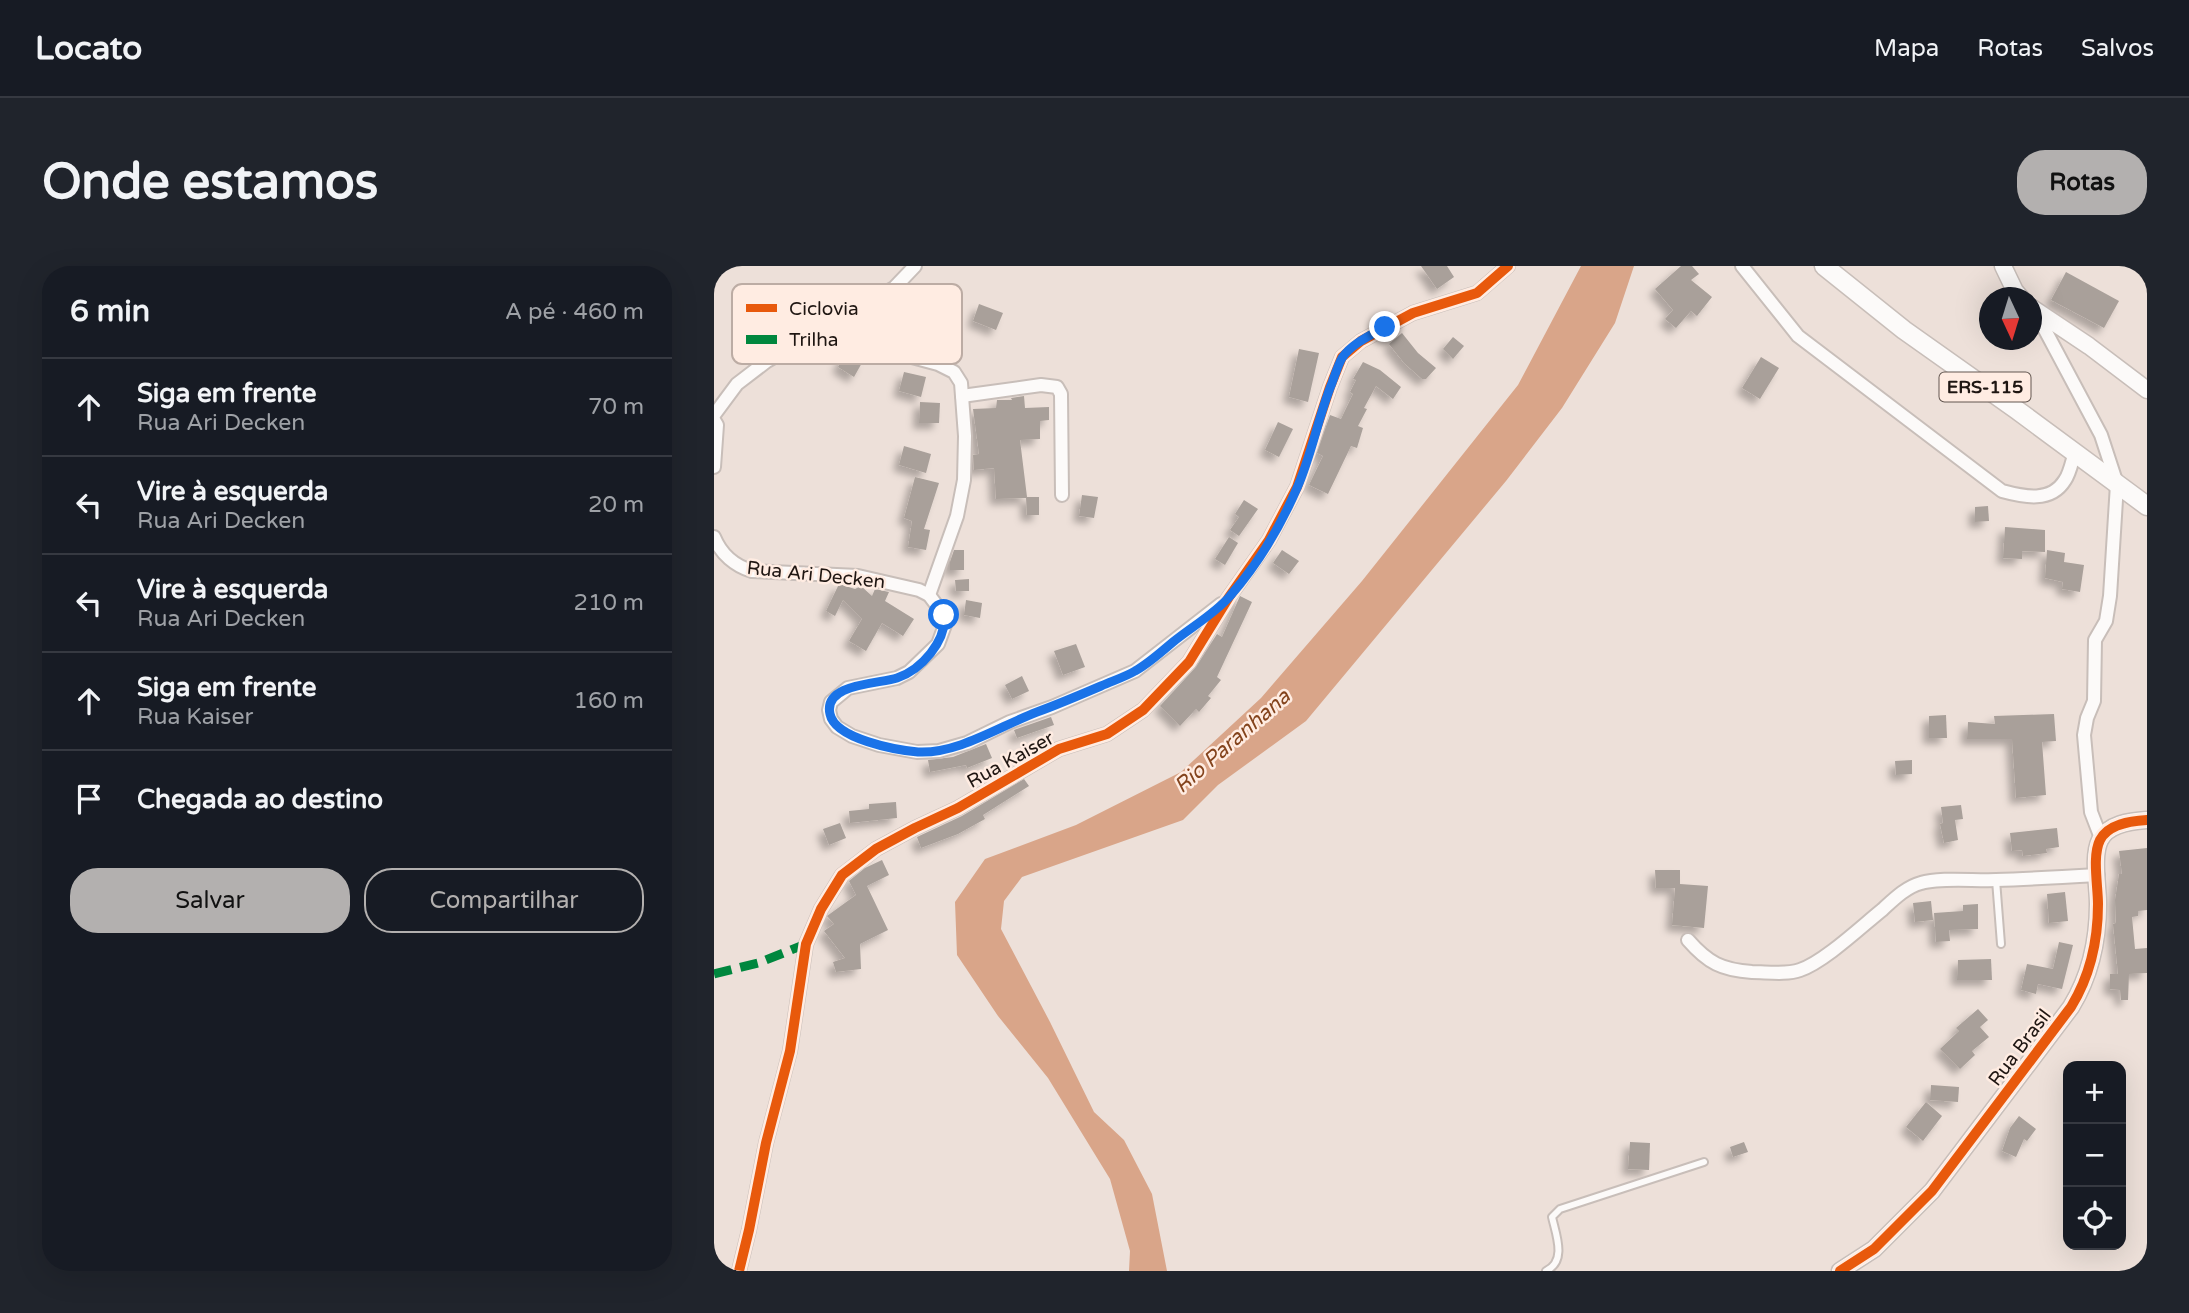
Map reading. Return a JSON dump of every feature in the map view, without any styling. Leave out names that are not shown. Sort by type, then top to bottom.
[{"type":"main road","name":"ERS-115","points":[[1824,266],[1904,330],[2147,506]]},
{"type":"street","points":[[898,284],[915,266]]},
{"type":"street","name":"Rua Kaiser","points":[[739,1271],[750,1230],[766,1143],[790,1051],[806,944],[821,909],[842,875],[886,844],[958,808],[1059,749],[1107,734],[1143,710],[1189,663],[1229,597],[1269,540],[1297,487],[1342,358],[1361,341],[1413,313],[1477,293],[1508,266]]},
{"type":"street","points":[[1742,266],[1798,336],[2002,491],[2028,498],[2050,494],[2065,481],[2075,452]]},
{"type":"street","points":[[2003,266],[2013,287]]},
{"type":"street","points":[[2042,315],[2089,346],[2147,390]]},
{"type":"street","points":[[2042,325],[2101,435],[2117,484],[2110,596],[2106,621],[2095,640],[2094,701],[2084,735],[2091,812],[2101,838],[2113,827],[2147,820]]},
{"type":"street","points":[[714,467],[717,425],[714,418],[737,384],[763,364]]},
{"type":"street","points":[[938,364],[954,372],[961,383],[965,436],[964,481],[957,516],[929,595],[944,615],[945,625],[937,644],[909,672],[897,678],[848,688],[838,694],[831,702],[829,710],[837,727],[852,736],[879,745],[917,752],[939,751],[967,743],[1010,722],[1135,671],[1229,597]]},
{"type":"street","points":[[962,396],[1041,384],[1058,387],[1061,394],[1062,495]]},
{"type":"street","name":"Rua Ari Decken","points":[[714,537],[718,548],[740,568],[752,571],[858,576],[919,590],[929,595]]},
{"type":"street","name":"Rua Brasil","points":[[1840,1271],[1874,1249],[1932,1191],[2082,989],[2094,945],[2098,907],[2096,857],[2101,838]]},
{"type":"street","points":[[1688,940],[1716,965],[1728,970],[1800,970],[1846,940],[1913,885],[1925,881],[2098,875]]},
{"type":"lane","points":[[1996,880],[2001,944]]},
{"type":"lane","points":[[1546,1271],[1553,1268],[1560,1255],[1552,1217],[1560,1209],[1704,1162]]},
{"type":"water","name":"Rio Paranhana","points":[[1581,266],[1634,266],[1615,323],[1562,408],[1506,481],[1306,721],[1218,785],[1183,820],[1022,877],[1004,901],[1001,929],[1094,1112],[1124,1140],[1152,1194],[1167,1271],[1129,1271],[1130,1251],[1110,1179],[1048,1078],[998,1016],[957,955],[955,902],[985,859],[1076,825],[1181,772],[1261,698],[1362,581],[1518,385]]},
{"type":"building","points":[[1421,266],[1447,266],[1454,277],[1437,289]]},
{"type":"building","points":[[1681,266],[1692,266],[1699,274],[1691,280],[1712,297],[1697,316],[1691,311],[1676,328],[1665,319],[1673,310],[1655,289]]},
{"type":"building","points":[[2066,272],[2119,301],[2104,328],[2051,300]]},
{"type":"building","points":[[979,304],[1003,313],[996,330],[973,321]]},
{"type":"building","points":[[1402,333],[1418,353],[1436,368],[1426,379],[1422,379],[1404,363],[1389,344]]},
{"type":"building","points":[[1453,337],[1464,346],[1453,359],[1443,349]]},
{"type":"building","points":[[1299,349],[1319,353],[1308,402],[1289,397]]},
{"type":"building","points":[[1761,357],[1779,368],[1760,399],[1742,388]]},
{"type":"building","points":[[1363,362],[1380,370],[1401,387],[1393,399],[1376,386],[1358,426],[1363,428],[1357,448],[1351,446],[1328,494],[1309,485],[1323,456],[1317,453],[1330,415],[1341,419],[1353,394],[1350,392],[1356,380],[1353,379]]},
{"type":"building","points":[[840,364],[861,364],[854,377],[838,367]]},
{"type":"building","points":[[904,372],[926,377],[921,397],[899,391]]},
{"type":"building","points":[[1024,396],[1025,408],[1049,407],[1049,420],[1040,421],[1040,439],[1020,440],[1027,497],[1039,497],[1039,515],[1027,515],[1026,498],[996,499],[994,468],[974,470],[973,455],[979,454],[973,409],[996,408],[997,400],[1012,400],[1011,398]]},
{"type":"building","points":[[920,402],[940,403],[939,423],[919,423]]},
{"type":"building","points":[[1278,422],[1293,429],[1279,457],[1265,450]]},
{"type":"building","points":[[904,446],[931,454],[926,473],[899,465]]},
{"type":"building","points":[[915,477],[939,483],[924,529],[930,530],[926,550],[908,547],[912,521],[904,518]]},
{"type":"building","points":[[1082,495],[1098,497],[1094,518],[1079,516]]},
{"type":"building","points":[[1244,500],[1258,509],[1239,536],[1230,530],[1239,517],[1235,514]]},
{"type":"building","points":[[1988,506],[1989,521],[1975,522],[1975,507]]},
{"type":"building","points":[[2005,527],[2045,530],[2045,552],[2022,551],[2022,559],[2003,558]]},
{"type":"building","points":[[1229,537],[1238,543],[1225,565],[1215,559]]},
{"type":"building","points":[[954,550],[964,550],[964,570],[950,570]]},
{"type":"building","points":[[1282,550],[1299,561],[1289,574],[1273,563]]},
{"type":"building","points":[[2047,550],[2065,553],[2064,562],[2084,565],[2080,592],[2062,589],[2063,582],[2045,578]]},
{"type":"building","points":[[969,579],[969,591],[956,591],[955,580]]},
{"type":"building","points":[[839,584],[855,589],[861,586],[872,596],[875,589],[889,592],[885,601],[914,619],[903,636],[882,623],[866,651],[849,641],[862,619],[843,600],[835,616],[826,611]]},
{"type":"building","points":[[1240,596],[1252,602],[1217,677],[1221,680],[1199,712],[1196,709],[1180,726],[1160,706],[1196,667],[1217,634],[1222,637]]},
{"type":"building","points":[[966,600],[982,603],[980,618],[964,615]]},
{"type":"building","points":[[1076,644],[1085,667],[1063,675],[1054,651]]},
{"type":"building","points":[[1022,676],[1029,691],[1012,699],[1005,685]]},
{"type":"building","points":[[2054,714],[2056,741],[2042,742],[2046,795],[2016,798],[2012,739],[1967,739],[1968,722],[1995,724],[1994,716]]},
{"type":"building","points":[[1946,715],[1947,738],[1929,738],[1929,716]]},
{"type":"building","points":[[1051,717],[1054,725],[1017,738],[1014,730]]},
{"type":"building","points":[[986,744],[992,758],[967,768],[966,765],[930,772],[928,760],[953,757]]},
{"type":"building","points":[[1912,760],[1912,774],[1896,775],[1895,761]]},
{"type":"building","points":[[1024,779],[1029,786],[983,815],[985,819],[958,834],[921,848],[917,837],[962,816]]},
{"type":"building","points":[[896,802],[897,818],[850,823],[849,811],[869,809],[869,804]]},
{"type":"building","points":[[1961,805],[1963,819],[1955,820],[1958,840],[1944,843],[1940,824],[1943,823],[1941,807]]},
{"type":"building","points":[[840,823],[846,838],[829,845],[823,829]]},
{"type":"building","points":[[2057,828],[2059,847],[2046,849],[2047,853],[2023,856],[2022,850],[2012,851],[2010,833]]},
{"type":"building","points":[[2147,848],[2147,910],[2138,911],[2138,916],[2132,917],[2135,949],[2147,948],[2147,973],[2129,974],[2128,1000],[2121,1000],[2120,990],[2110,989],[2110,974],[2118,974],[2113,924],[2116,923],[2115,900],[2119,874],[2122,874],[2119,851]]},
{"type":"building","points":[[882,860],[889,875],[867,886],[888,930],[860,944],[861,969],[836,972],[833,962],[845,958],[824,931],[834,924],[827,916],[856,895],[849,881],[865,868]]},
{"type":"building","points":[[1655,870],[1680,870],[1680,884],[1708,886],[1704,928],[1672,925],[1675,888],[1656,888]]},
{"type":"building","points":[[2065,892],[2068,921],[2049,923],[2047,894]]},
{"type":"building","points":[[1931,901],[1933,920],[1915,922],[1913,903]]},
{"type":"building","points":[[1978,904],[1978,929],[1949,930],[1950,941],[1936,942],[1934,913],[1963,911],[1963,905]]},
{"type":"building","points":[[2059,942],[2073,945],[2062,989],[2038,984],[2036,994],[2021,990],[2027,964],[2053,969]]},
{"type":"building","points":[[1991,959],[1992,980],[1957,980],[1958,960]]},
{"type":"building","points":[[1978,1009],[1988,1020],[1980,1027],[1989,1037],[1972,1051],[1975,1055],[1960,1069],[1940,1049],[1959,1031],[1956,1028]]},
{"type":"building","points":[[1931,1085],[1959,1087],[1958,1102],[1930,1100]]},
{"type":"building","points":[[1926,1102],[1942,1116],[1923,1141],[1906,1127]]},
{"type":"building","points":[[2019,1116],[2036,1129],[2027,1141],[2024,1139],[2016,1157],[2002,1151],[2010,1128]]},
{"type":"building","points":[[1630,1142],[1650,1143],[1649,1170],[1628,1169]]},
{"type":"building","points":[[1744,1142],[1748,1152],[1733,1157],[1730,1147]]},
{"type":"marked path","points":[[714,974],[758,963],[806,944]]},
{"type":"cycle path","points":[[739,1271],[766,1143],[790,1051],[806,944],[821,909],[842,875],[876,849],[958,808],[1059,749],[1107,734],[1143,710],[1189,662],[1229,597],[1269,540],[1297,487],[1342,357],[1361,341],[1413,313],[1477,293],[1508,266]]},
{"type":"cycle path","points":[[1840,1271],[1874,1249],[1932,1191],[2071,1007],[2088,971],[2094,945],[2098,904],[2096,863],[2100,840],[2114,827],[2147,820]]},
{"type":"route","points":[[944,615],[943,635],[909,672],[897,678],[848,688],[838,694],[831,702],[829,710],[837,727],[852,736],[879,745],[917,752],[939,751],[967,743],[1010,722],[1135,671],[1229,597],[1249,570],[1269,540],[1297,487],[1342,358],[1361,341],[1385,327]]}]
